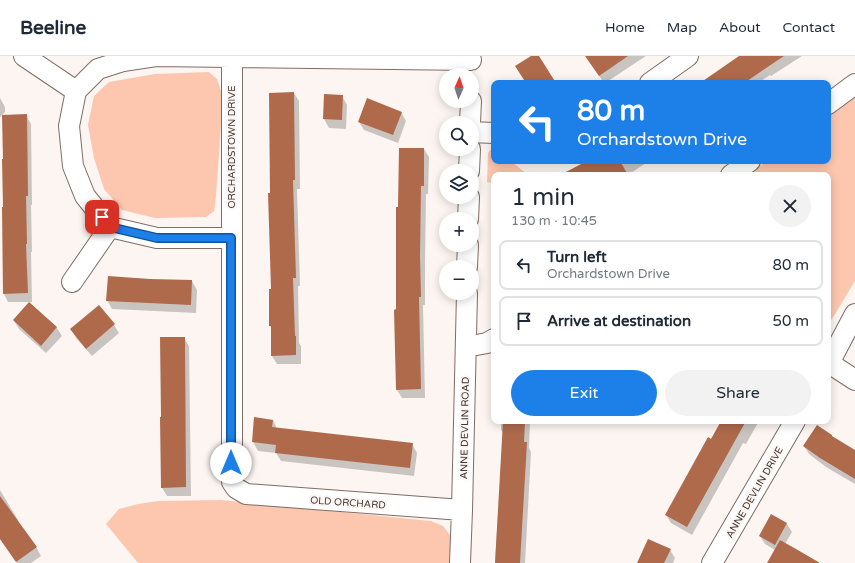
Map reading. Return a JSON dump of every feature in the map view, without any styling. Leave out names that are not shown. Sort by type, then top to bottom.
[{"type":"street","points":[[24,56],[76,91]]},
{"type":"street","points":[[231,238],[157,238],[110,227],[86,196],[73,166],[69,126],[76,91],[98,69],[124,61],[156,56],[232,56],[471,64]]},
{"type":"street","name":"ORCHARDSTOWN DRIVE","points":[[232,56],[231,463],[232,482],[236,488]]},
{"type":"street","points":[[654,80],[688,56]]},
{"type":"street","points":[[831,102],[855,84]]},
{"type":"street","points":[[479,132],[491,133]]},
{"type":"street","points":[[734,172],[746,164]]},
{"type":"street","points":[[72,282],[110,227]]},
{"type":"street","name":"ANNE DEVLIN ROAD","points":[[460,563],[467,300]]},
{"type":"street","points":[[831,360],[855,314]]},
{"type":"street","points":[[466,346],[487,343],[491,341]]},
{"type":"street","points":[[831,365],[855,380]]},
{"type":"street","name":"ANNE DEVLIN DRIVE","points":[[712,563],[793,424]]},
{"type":"street","name":"OLD ORCHARD","points":[[236,488],[246,494],[462,510]]},
{"type":"shaded area","points":[[209,72],[217,79],[223,97],[214,211],[206,217],[155,218],[122,210],[104,189],[94,158],[88,125],[94,96],[109,82],[155,74]]},
{"type":"shaded area","points":[[855,88],[855,281],[831,320],[831,172],[752,172],[763,164],[831,164],[831,109]]},
{"type":"shaded area","points":[[491,150],[491,164],[515,164],[524,172],[491,172],[491,183],[487,182],[488,153]]},
{"type":"shaded area","points":[[221,500],[431,521],[443,526],[450,535],[454,545],[451,563],[138,563],[106,524],[119,509],[138,504],[158,501]]},
{"type":"building","points":[[531,56],[539,56],[554,80],[524,80],[515,66]]},
{"type":"building","points":[[585,56],[628,56],[599,76]]},
{"type":"building","points":[[739,56],[784,56],[748,80],[704,80]]},
{"type":"building","points":[[294,92],[295,180],[293,180],[296,278],[293,278],[296,355],[271,356],[271,326],[269,326],[269,289],[271,289],[268,193],[270,193],[269,93]]},
{"type":"building","points":[[324,94],[343,95],[342,120],[323,119]]},
{"type":"building","points":[[367,98],[402,112],[393,135],[358,122]]},
{"type":"building","points":[[27,114],[28,196],[26,196],[26,244],[28,293],[3,294],[2,115]]},
{"type":"building","points":[[399,148],[424,148],[424,186],[421,186],[421,297],[419,297],[421,389],[396,390],[394,310],[396,309],[396,207],[398,207]]},
{"type":"building","points":[[581,164],[622,164],[626,172],[566,172]]},
{"type":"building","points":[[108,276],[192,280],[191,305],[106,301]]},
{"type":"building","points":[[29,302],[57,327],[41,346],[13,320]]},
{"type":"building","points":[[99,305],[115,324],[86,349],[70,329]]},
{"type":"building","points":[[160,337],[185,337],[186,487],[161,488]]},
{"type":"building","points":[[254,417],[273,420],[272,427],[413,443],[410,468],[275,453],[276,445],[252,442]]},
{"type":"building","points":[[503,424],[525,424],[524,442],[527,442],[520,563],[495,563]]},
{"type":"building","points":[[719,424],[744,424],[687,527],[665,515],[708,437],[711,439]]},
{"type":"building","points":[[817,425],[855,450],[855,479],[803,446]]},
{"type":"building","points":[[0,496],[37,547],[16,562],[0,539]]},
{"type":"building","points":[[771,514],[787,523],[775,545],[759,536]]},
{"type":"building","points":[[648,539],[671,549],[664,563],[637,563]]},
{"type":"building","points":[[780,540],[796,549],[820,563],[767,563]]},
{"type":"route","points":[[102,217],[110,227],[157,238],[231,238],[231,463]]}]
